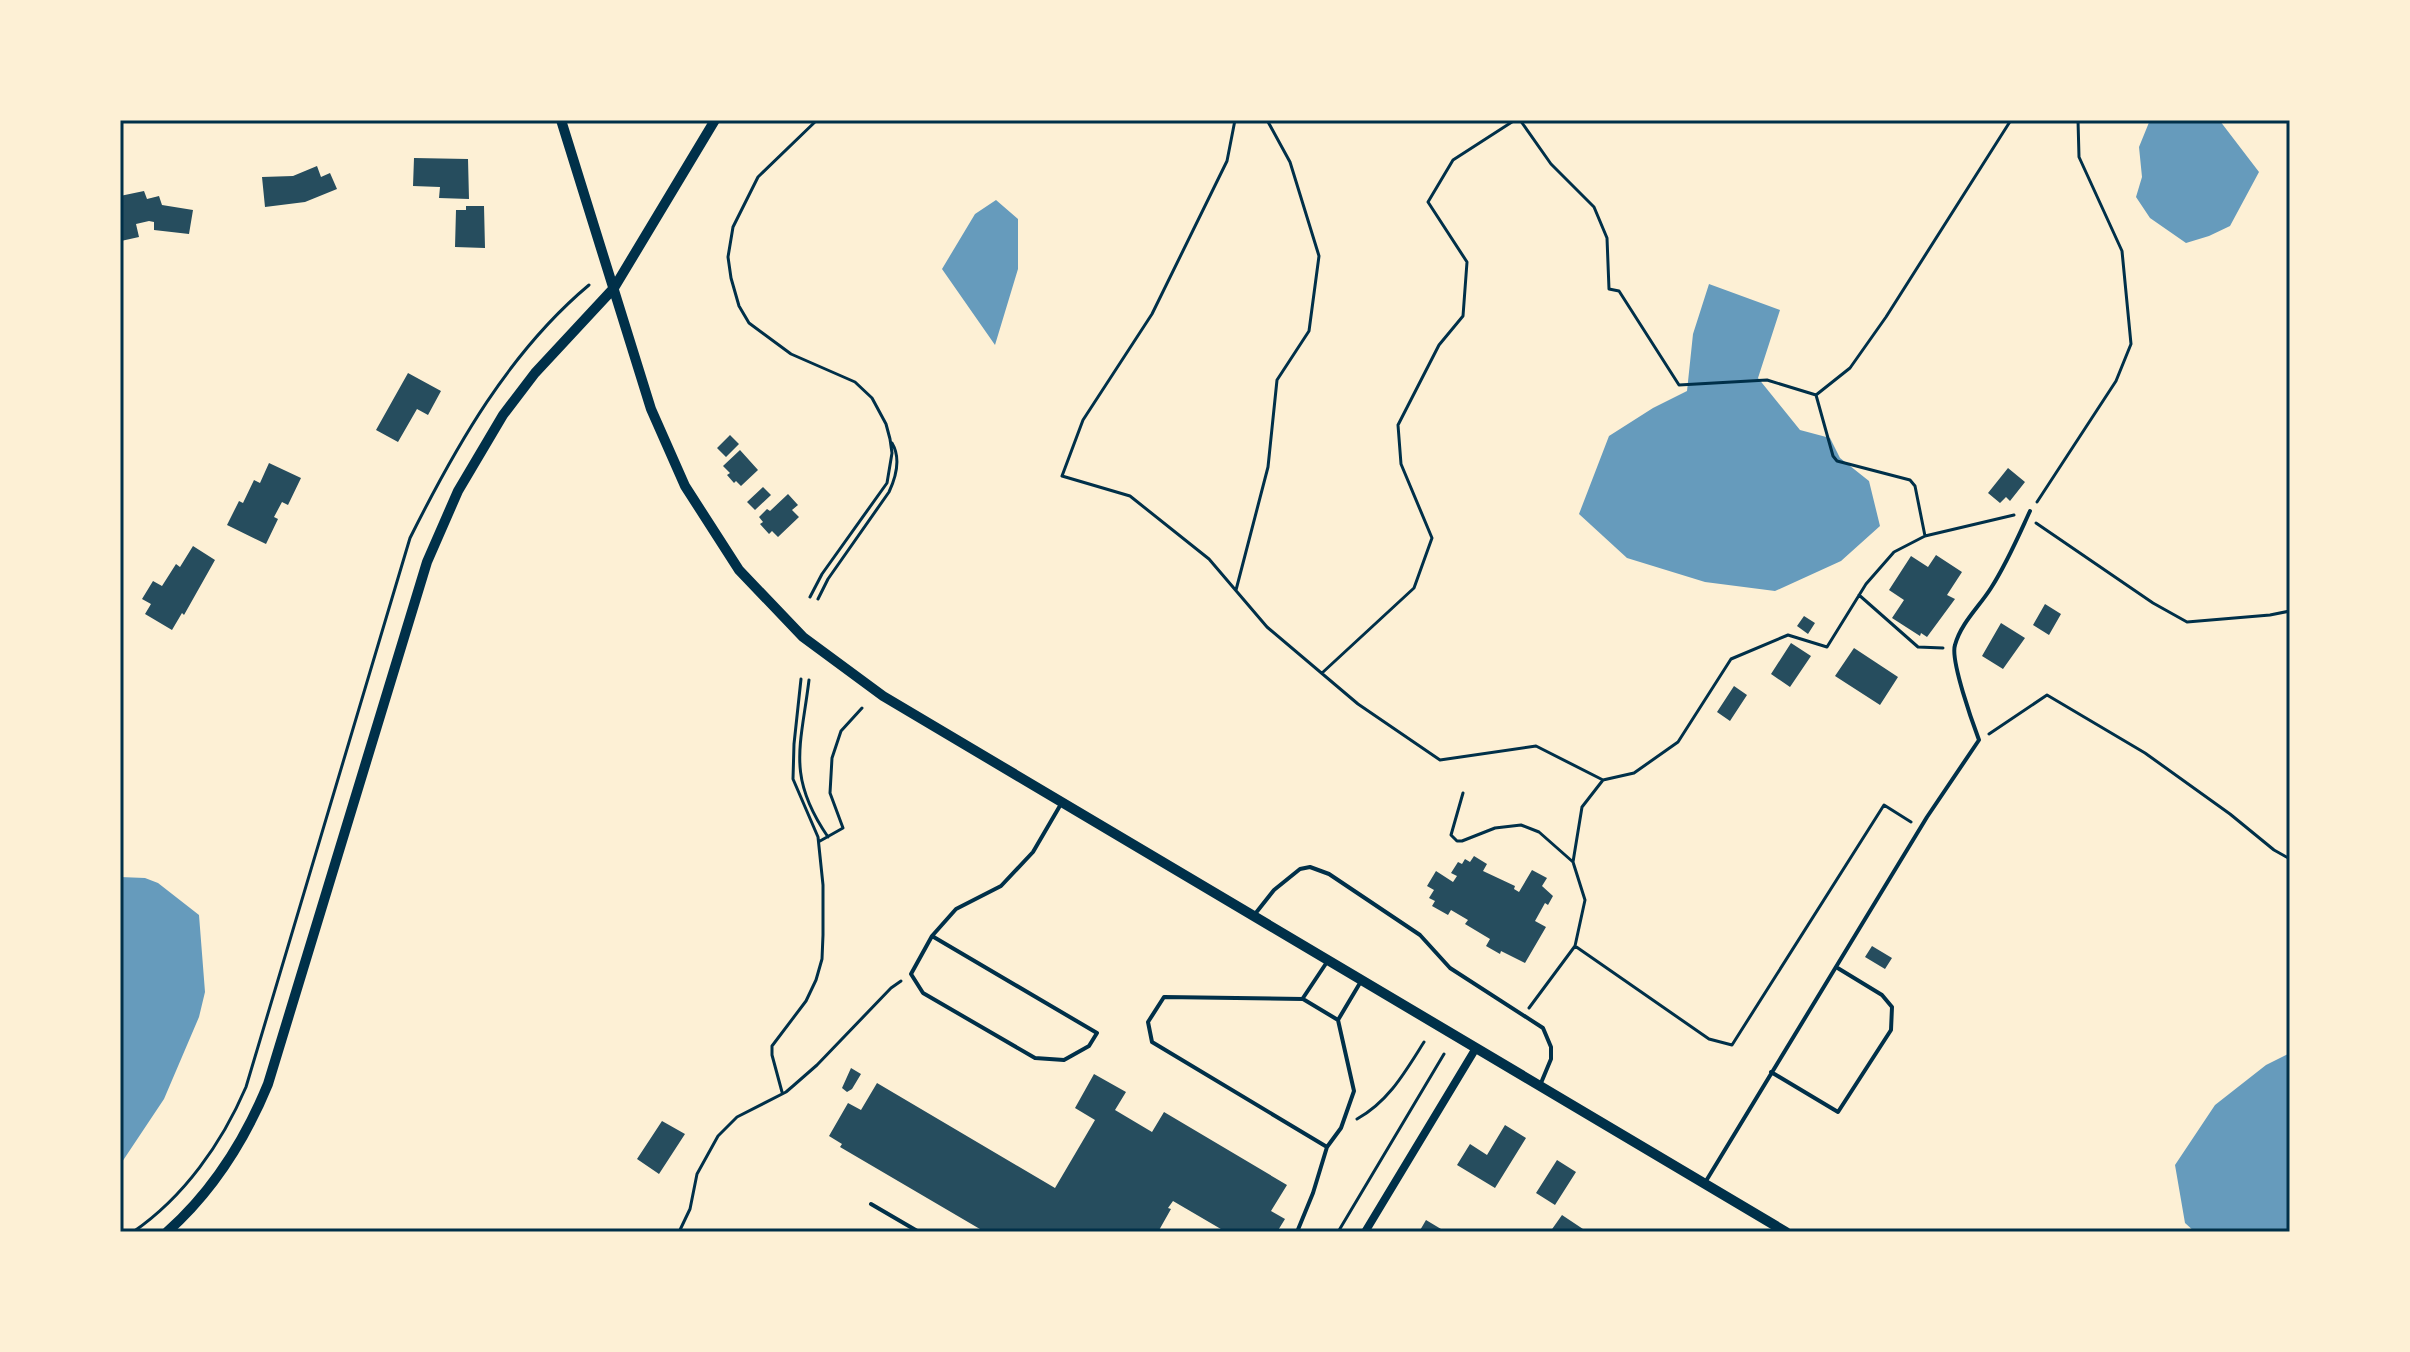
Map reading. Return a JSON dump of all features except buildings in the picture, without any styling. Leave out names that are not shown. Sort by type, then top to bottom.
[{"type":"street","points":[[561,120],[651,409],[685,486],[739,570],[803,637],[883,696],[1786,1232]]},
{"type":"street","points":[[167,1232],[202,1197],[238,1146],[268,1084],[396,658],[427,562],[458,491],[503,415],[535,373],[614,288],[715,120]]},
{"type":"street","points":[[1365,1232],[1476,1048]]},
{"type":"lane","points":[[1704,1184],[1921,828],[1979,740],[1953,648],[1967,620],[2007,562],[2030,511]]},
{"type":"lane","points":[[932,936],[1097,1033],[1089,1046],[1064,1060],[1035,1058],[923,993],[911,974],[932,936],[956,909],[1001,886],[1033,852],[1062,802]]},
{"type":"lane","points":[[1254,916],[1274,890],[1300,869],[1310,867],[1329,874],[1420,935],[1450,968],[1543,1028],[1551,1047],[1551,1059],[1540,1086]]},
{"type":"lane","points":[[1303,999],[1328,960]]},
{"type":"lane","points":[[1771,1072],[1838,1112],[1891,1030],[1892,1007],[1882,995],[1836,967]]},
{"type":"lane","points":[[1297,1232],[1327,1147],[1341,1128],[1354,1091],[1338,1020],[1362,980]]},
{"type":"lane","points":[[1327,1147],[1152,1042],[1148,1022],[1164,997],[1303,999],[1338,1020]]},
{"type":"lane","points":[[871,1204],[919,1232]]},
{"type":"path","points":[[810,597],[822,574],[887,483],[892,453],[890,439],[872,398],[855,382],[791,354],[749,323],[739,306],[728,257],[733,227],[758,177],[817,120]]},
{"type":"path","points":[[1235,120],[1227,161],[1152,314],[1083,420],[1062,476],[1130,496],[1209,559],[1267,627],[1358,704],[1440,760],[1536,746],[1603,780]]},
{"type":"path","points":[[1236,590],[1268,467],[1277,380],[1309,331],[1319,256],[1290,162],[1267,120]]},
{"type":"path","points":[[1322,673],[1414,588],[1432,538],[1401,464],[1398,425],[1439,345],[1463,316],[1467,262],[1428,202],[1453,160],[1518,120],[1551,164],[1594,207],[1607,238],[1609,289],[1619,291],[1679,385],[1767,380],[1816,395]]},
{"type":"path","points":[[1816,395],[1850,368],[1886,317],[2011,120]]},
{"type":"path","points":[[1524,1015],[1575,946],[1585,900],[1573,862],[1582,807],[1603,780],[1634,773],[1678,742],[1731,659],[1788,635],[1827,647],[1866,584],[1894,552],[1925,536],[2030,511],[2116,381],[2131,344],[2122,251],[2079,157],[2078,120]]},
{"type":"path","points":[[1816,395],[1833,456],[1837,461],[1910,480],[1915,486],[1925,536]]},
{"type":"path","points":[[818,599],[828,579],[884,501],[894,481],[897,451],[890,439]]},
{"type":"path","points":[[2028,517],[2153,603],[2187,622],[2290,611]]},
{"type":"path","points":[[1859,595],[1918,647],[1953,648]]},
{"type":"path","points":[[782,1092],[772,1046],[806,1001],[822,959],[823,885],[819,841],[793,779],[801,679]]},
{"type":"path","points":[[809,680],[799,744],[799,766],[809,802],[828,837]]},
{"type":"path","points":[[1979,740],[2047,695],[2145,753],[2290,859]]},
{"type":"path","points":[[819,841],[843,828],[830,793],[832,758],[841,731],[862,708]]},
{"type":"path","points":[[1463,793],[1451,835],[1457,841],[1495,828],[1521,825],[1539,832],[1573,862]]},
{"type":"path","points":[[1575,946],[1709,1039],[1732,1045],[1884,805],[1921,828]]},
{"type":"path","points":[[679,1232],[690,1209],[697,1174],[718,1136],[737,1117],[786,1092],[817,1065],[891,988],[911,974]]},
{"type":"path","points":[[1341,1128],[1375,1109],[1399,1082],[1424,1042]]},
{"type":"path","points":[[1338,1232],[1444,1054]]},
{"type":"water","points":[[2150,120],[2220,121],[2259,172],[2230,226],[2186,243],[2150,218],[2136,197],[2142,177],[2139,147]]},
{"type":"water","points":[[996,200],[1018,219],[1018,269],[995,345],[942,269],[975,214]]},
{"type":"water","points":[[1709,284],[1780,310],[1758,378],[1800,430],[1830,438],[1840,458],[1869,481],[1880,526],[1841,561],[1775,591],[1705,582],[1627,558],[1579,514],[1609,436],[1687,391],[1693,334]]},
{"type":"water","points":[[120,877],[145,878],[158,883],[199,915],[205,992],[199,1017],[164,1099],[120,1165]]},
{"type":"water","points":[[2290,1053],[2290,1232],[2195,1232],[2185,1223],[2175,1165],[2215,1105],[2266,1065]]}]
